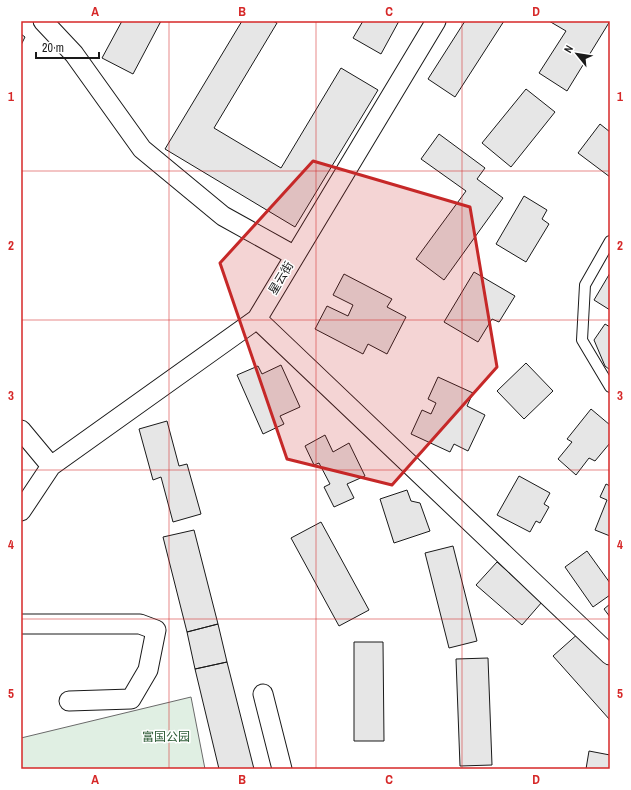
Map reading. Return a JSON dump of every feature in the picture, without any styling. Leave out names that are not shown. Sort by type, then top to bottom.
[{"type":"street","points":[[43,21],[74,54],[142,149],[223,216],[295,256]]},
{"type":"street","name":"星云街","points":[[51,466],[257,319],[436,21]]},
{"type":"street","points":[[257,319],[610,655]]},
{"type":"street","points":[[21,430],[51,466],[21,511]]},
{"type":"street","points":[[21,624],[140,624],[156,630],[148,670],[131,699],[69,702]]},
{"type":"street","points":[[263,694],[282,769]]},
{"type":"lane","points":[[610,241],[585,284],[582,340],[610,387]]},
{"type":"highlighted area","points":[[313,161],[470,207],[497,367],[392,485],[287,459],[220,263]]},
{"type":"green space","name":"富国公园","points":[[191,697],[205,769],[21,769],[21,738]]},
{"type":"building","points":[[122,21],[161,21],[133,74],[102,58]]},
{"type":"building","points":[[242,21],[273,21],[277,23],[214,128],[281,168],[341,68],[378,90],[295,227],[165,149]]},
{"type":"building","points":[[363,21],[399,21],[381,54],[353,38]]},
{"type":"building","points":[[465,21],[504,21],[455,97],[428,79]]},
{"type":"building","points":[[549,21],[610,21],[567,91],[539,73],[566,31]]},
{"type":"building","points":[[21,34],[25,37],[21,45]]},
{"type":"building","points":[[526,89],[555,112],[511,167],[482,143]]},
{"type":"building","points":[[600,124],[610,132],[610,177],[578,153]]},
{"type":"building","points":[[439,134],[485,168],[477,179],[503,198],[444,280],[416,259],[466,191],[421,159]]},
{"type":"building","points":[[524,196],[547,210],[542,219],[549,224],[526,262],[496,244]]},
{"type":"building","points":[[474,272],[515,296],[499,322],[492,319],[478,342],[444,322]]},
{"type":"building","points":[[610,273],[610,310],[594,300]]},
{"type":"building","points":[[344,274],[392,299],[387,307],[406,317],[387,354],[368,344],[363,354],[315,329],[327,306],[348,316],[353,305],[333,295]]},
{"type":"building","points":[[605,324],[610,327],[610,370],[605,366],[594,340]]},
{"type":"building","points":[[526,363],[553,391],[524,419],[497,391]]},
{"type":"building","points":[[281,365],[300,407],[280,416],[284,424],[263,434],[237,375],[258,366],[262,374]]},
{"type":"building","points":[[438,377],[473,393],[467,406],[485,415],[468,451],[454,444],[450,452],[411,434],[422,410],[431,414],[436,403],[428,399]]},
{"type":"building","points":[[591,409],[610,425],[610,443],[595,461],[589,458],[576,475],[558,459],[572,442],[567,439]]},
{"type":"building","points":[[167,421],[179,466],[187,464],[201,514],[173,522],[161,477],[153,480],[139,429]]},
{"type":"building","points":[[325,435],[333,452],[349,443],[365,476],[347,484],[354,498],[334,507],[324,487],[330,484],[319,463],[314,465],[305,446]]},
{"type":"building","points":[[519,476],[550,493],[544,504],[549,507],[540,523],[536,521],[530,532],[497,515]]},
{"type":"building","points":[[606,484],[610,486],[610,536],[595,530],[607,500],[600,497]]},
{"type":"building","points":[[407,490],[411,501],[420,503],[430,531],[394,543],[380,499]]},
{"type":"building","points":[[321,522],[369,610],[339,626],[291,538]]},
{"type":"building","points":[[194,530],[218,624],[187,632],[163,537]]},
{"type":"building","points":[[453,546],[477,641],[449,648],[425,553]]},
{"type":"building","points":[[587,551],[610,583],[610,595],[593,607],[565,567]]},
{"type":"building","points":[[497,562],[542,602],[522,625],[476,585]]},
{"type":"building","points":[[610,604],[610,617],[604,609]]},
{"type":"building","points":[[218,624],[227,662],[195,669],[187,632]]},
{"type":"building","points":[[580,632],[610,666],[610,720],[553,656]]},
{"type":"building","points":[[354,642],[383,642],[384,741],[354,741]]},
{"type":"building","points":[[488,658],[492,765],[460,766],[456,659]]},
{"type":"building","points":[[227,662],[254,769],[219,769],[195,669]]},
{"type":"building","points":[[589,751],[610,755],[610,769],[586,769]]}]
